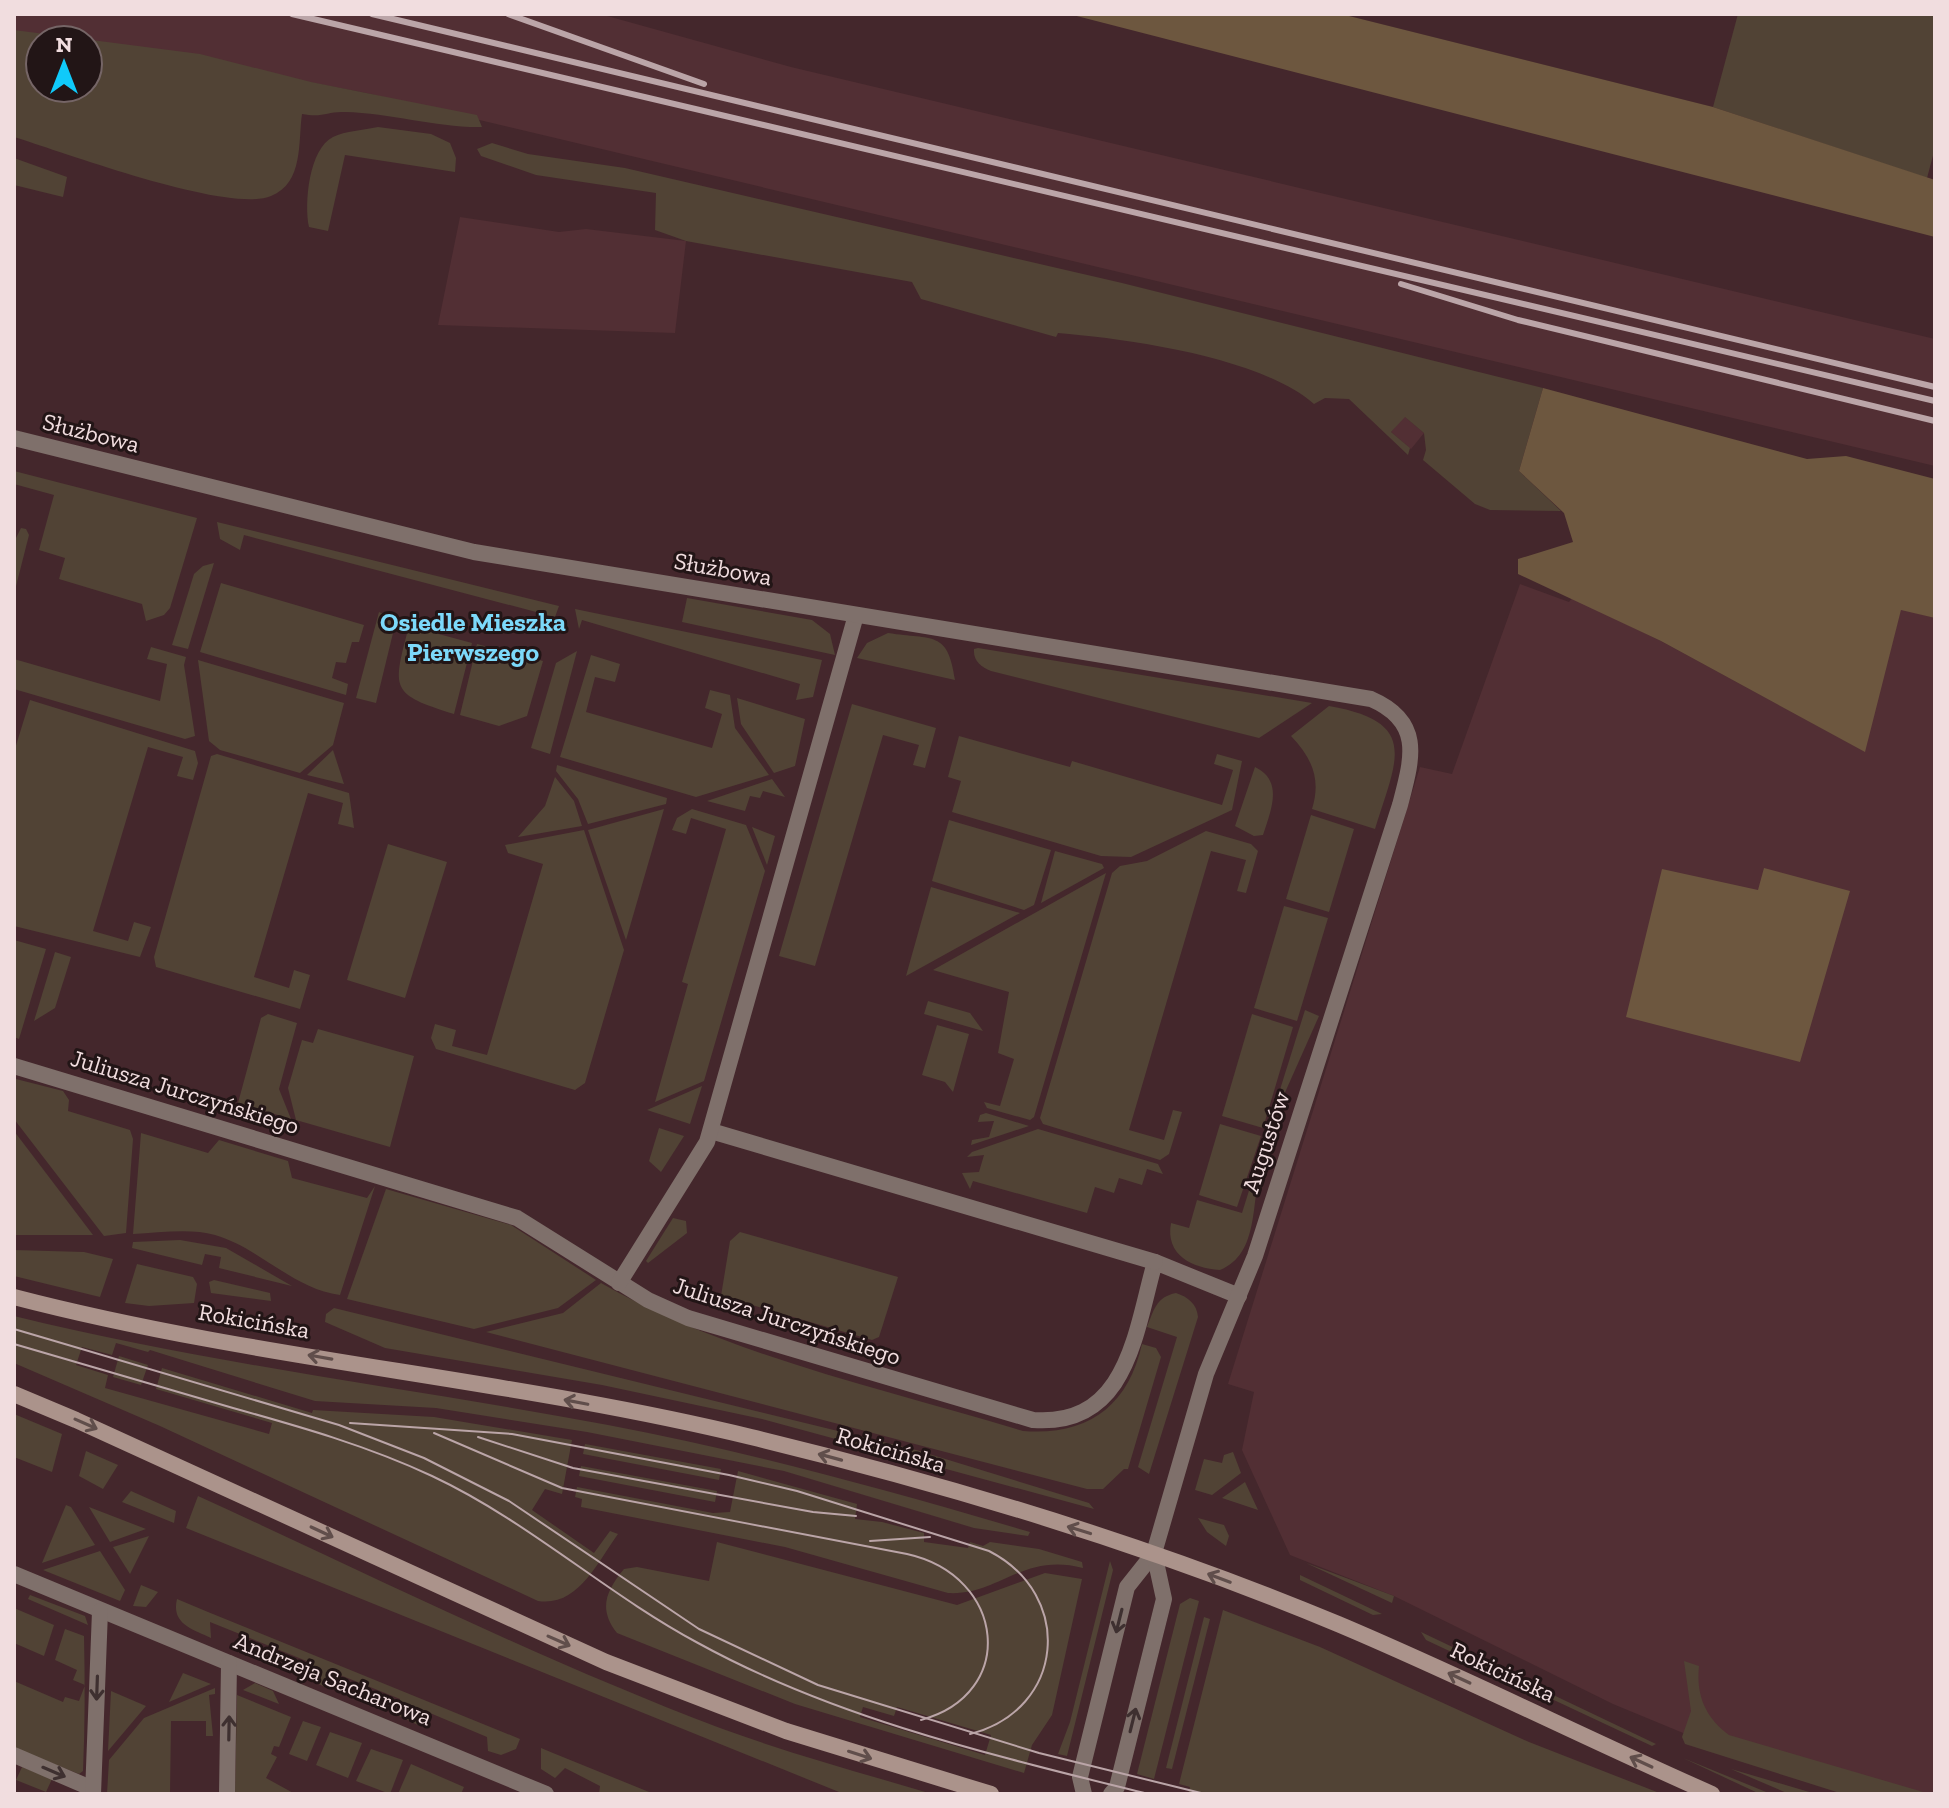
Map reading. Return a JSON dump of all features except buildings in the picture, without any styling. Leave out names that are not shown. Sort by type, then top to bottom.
[{"type":"main road","name":"Rokicińska","points":[[14,1297],[161,1330],[540,1395],[748,1436],[897,1475],[1154,1553],[1394,1648],[1712,1794]]},
{"type":"main road","points":[[14,1394],[606,1662],[786,1731],[991,1794]]},
{"type":"street","name":"Służbowa","points":[[14,438],[459,549],[1371,699],[1384,705],[1403,722],[1410,741]]},
{"type":"street","points":[[619,1283],[680,1191],[711,1131],[856,615]]},
{"type":"street","name":"Augustów","points":[[1084,1794],[1080,1777],[1127,1587],[1154,1553],[1206,1374],[1239,1296],[1400,805],[1409,768],[1410,741]]},
{"type":"street","name":"Juliusza Jurczyńskiego","points":[[14,1066],[517,1218],[619,1283],[666,1309],[706,1325],[1015,1416],[1047,1421],[1079,1414],[1105,1397],[1116,1384],[1128,1357],[1155,1262]]},
{"type":"street","points":[[711,1131],[1155,1262],[1239,1296]]},
{"type":"street","name":"Augustów","points":[[1111,1794],[1117,1787],[1164,1599],[1154,1553]]},
{"type":"street","name":"Andrzeja Sacharowa","points":[[14,1574],[546,1794]]},
{"type":"street","points":[[14,1755],[93,1791],[100,1611]]},
{"type":"street","points":[[227,1794],[229,1663]]},
{"type":"shaded area","points":[[14,14],[600,14],[791,67],[1935,339],[1935,466],[366,93],[104,43],[104,24],[24,24],[24,34],[14,33]]},
{"type":"shaded area","points":[[1069,14],[1341,14],[1713,107],[1935,180],[1935,237]]},
{"type":"shaded area","points":[[1738,14],[1935,14],[1935,148],[1927,178],[1713,107]]},
{"type":"shaded area","points":[[14,30],[24,31],[24,104],[104,104],[104,42],[200,54],[311,82],[477,115],[482,127],[362,113],[302,114],[297,160],[289,182],[271,196],[250,199],[184,189],[14,137]]},
{"type":"shaded area","points":[[378,127],[431,134],[450,143],[456,158],[455,172],[345,155],[328,231],[309,227],[308,191],[318,153],[333,137]]},
{"type":"shaded area","points":[[492,143],[528,154],[625,168],[1122,283],[1543,388],[1519,471],[1561,511],[1490,510],[1475,504],[1423,460],[1426,450],[1424,433],[1405,417],[1391,432],[1410,448],[1408,455],[1349,399],[1325,398],[1314,404],[1290,388],[1228,362],[1156,346],[1058,333],[1056,337],[921,299],[912,282],[686,241],[655,230],[656,193],[536,175],[481,156],[477,149]]},
{"type":"shaded area","points":[[14,158],[67,177],[63,197],[14,185]]},
{"type":"shaded area","points":[[460,217],[559,232],[586,229],[686,241],[675,333],[438,325]]},
{"type":"shaded area","points":[[1543,388],[1807,459],[1846,456],[1935,479],[1935,618],[1901,610],[1865,752],[1661,641],[1518,574],[1518,559],[1573,542],[1564,513],[1519,471]]},
{"type":"shaded area","points":[[1404,416],[1424,433],[1411,449],[1391,432]]},
{"type":"shaded area","points":[[14,471],[197,518],[170,608],[164,615],[146,621],[142,604],[59,579],[65,558],[39,550],[54,495],[14,484]]},
{"type":"shaded area","points":[[217,522],[559,606],[555,617],[244,535],[240,550],[220,539]]},
{"type":"shaded area","points":[[21,528],[26,529],[29,535],[14,594],[14,542]]},
{"type":"shaded area","points":[[214,563],[188,649],[172,645],[194,574],[203,566]]},
{"type":"shaded area","points":[[221,583],[364,625],[359,642],[352,642],[346,663],[336,662],[332,678],[348,684],[346,695],[200,652]]},
{"type":"shaded area","points":[[1520,584],[1569,602],[1572,598],[1661,641],[1864,751],[1901,609],[1935,618],[1935,1794],[1884,1794],[1688,1735],[1613,1704],[1394,1596],[1290,1555],[1242,1450],[1254,1392],[1228,1384],[1420,767],[1452,774]]},
{"type":"shaded area","points":[[687,598],[812,620],[830,634],[835,655],[682,622]]},
{"type":"shaded area","points":[[575,609],[822,660],[813,697],[796,700],[800,684],[582,620],[579,629]]},
{"type":"shaded area","points":[[379,612],[390,617],[394,629],[376,703],[356,698]]},
{"type":"shaded area","points":[[409,626],[472,643],[454,714],[418,701],[401,686],[400,664]]},
{"type":"shaded area","points":[[888,633],[936,640],[948,653],[955,680],[857,658],[867,643]]},
{"type":"shaded area","points":[[477,644],[543,661],[527,716],[499,726],[460,715]]},
{"type":"shaded area","points":[[151,647],[186,657],[184,665],[195,736],[185,739],[14,689],[14,659],[160,701],[167,664],[147,659]]},
{"type":"shaded area","points":[[974,649],[1312,703],[1259,738],[991,671],[976,660]]},
{"type":"shaded area","points":[[577,651],[550,754],[531,748],[556,663]]},
{"type":"shaded area","points":[[591,655],[620,664],[615,682],[595,677],[586,712],[712,748],[722,714],[705,708],[710,690],[730,695],[735,728],[769,775],[696,797],[560,757]]},
{"type":"shaded area","points":[[198,660],[344,703],[333,745],[300,773],[220,750],[209,741]]},
{"type":"shaded area","points":[[737,698],[805,719],[795,766],[774,773],[741,724]]},
{"type":"shaded area","points":[[30,700],[195,751],[198,763],[193,780],[177,776],[183,757],[148,747],[93,931],[128,941],[134,922],[151,927],[140,957],[14,926],[14,752]]},
{"type":"shaded area","points":[[852,704],[936,728],[925,768],[913,765],[919,745],[883,735],[815,966],[779,956]]},
{"type":"shaded area","points":[[1329,706],[1378,722],[1390,734],[1394,764],[1375,829],[1312,809],[1316,789],[1313,770],[1305,753],[1291,736]]},
{"type":"shaded area","points":[[959,736],[1070,767],[1072,761],[1222,805],[1233,770],[1214,764],[1217,754],[1242,761],[1232,810],[1131,857],[1101,856],[952,812],[961,781],[948,777]]},
{"type":"shaded area","points":[[333,750],[344,784],[307,775]]},
{"type":"shaded area","points":[[217,754],[349,793],[354,828],[338,824],[343,803],[308,793],[254,977],[289,988],[294,970],[310,975],[300,1009],[156,967],[154,957],[211,756]]},
{"type":"shaded area","points":[[557,765],[667,798],[666,804],[588,824],[578,799],[556,771]]},
{"type":"shaded area","points":[[1255,767],[1270,780],[1273,797],[1263,835],[1254,836],[1235,826]]},
{"type":"shaded area","points":[[555,777],[574,801],[582,826],[518,837],[545,806]]},
{"type":"shaded area","points":[[772,779],[785,797],[763,791],[760,798],[750,796],[745,811],[707,801]]},
{"type":"shaded area","points":[[664,809],[626,940],[588,830]]},
{"type":"shaded area","points":[[692,809],[746,825],[765,871],[704,1081],[655,1102],[688,984],[682,982],[726,829],[691,818],[686,834],[672,830],[677,818]]},
{"type":"shaded area","points":[[1311,815],[1354,829],[1329,912],[1286,899]]},
{"type":"shaded area","points":[[949,820],[1051,850],[1034,905],[1024,910],[932,881]]},
{"type":"shaded area","points":[[752,827],[775,836],[767,865]]},
{"type":"shaded area","points":[[584,830],[624,950],[585,1083],[575,1090],[436,1049],[431,1038],[435,1024],[456,1030],[452,1046],[487,1055],[543,864],[508,853],[505,845]]},
{"type":"shaded area","points":[[1206,831],[1251,844],[1258,851],[1246,893],[1237,891],[1246,860],[1211,851],[1129,1130],[1164,1140],[1173,1110],[1182,1112],[1169,1154],[1160,1160],[1043,1124],[1040,1118],[1112,873],[1120,866],[1147,861]]},
{"type":"shaded area","points":[[388,844],[447,862],[405,998],[347,980]]},
{"type":"shaded area","points":[[1055,851],[1102,864],[1104,868],[1041,903]]},
{"type":"shaded area","points":[[1764,868],[1850,891],[1800,1062],[1626,1017],[1662,869],[1758,890]]},
{"type":"shaded area","points":[[1106,873],[1034,1117],[1030,1120],[987,1108],[984,1102],[1000,1106],[1014,1059],[998,1053],[1009,992],[933,970]]},
{"type":"shaded area","points":[[931,887],[1020,913],[906,976]]},
{"type":"shaded area","points":[[1284,906],[1328,918],[1297,1021],[1254,1008]]},
{"type":"shaded area","points":[[14,940],[46,949],[19,1039],[14,1037]]},
{"type":"shaded area","points":[[55,952],[71,957],[55,1008],[34,1021]]},
{"type":"shaded area","points":[[928,1001],[970,1013],[983,1031],[924,1014]]},
{"type":"shaded area","points":[[1305,1010],[1319,1016],[1283,1097],[1278,1096]]},
{"type":"shaded area","points":[[268,1014],[297,1023],[279,1089],[291,1119],[238,1103],[261,1018]]},
{"type":"shaded area","points":[[1252,1014],[1293,1027],[1263,1128],[1222,1116]]},
{"type":"shaded area","points":[[937,1025],[969,1034],[953,1092],[945,1082],[922,1075]]},
{"type":"shaded area","points":[[318,1029],[414,1056],[390,1147],[296,1120],[288,1088],[302,1040],[313,1043]]},
{"type":"shaded area","points":[[16,1079],[63,1091],[69,1100],[68,1111],[130,1130],[133,1139],[126,1233],[104,1236],[14,1119]]},
{"type":"shaded area","points":[[702,1086],[690,1124],[647,1110]]},
{"type":"shaded area","points":[[986,1113],[1029,1126],[971,1145],[972,1140],[989,1137],[994,1121],[978,1122],[980,1115]]},
{"type":"shaded area","points":[[1220,1124],[1261,1136],[1237,1207],[1199,1195]]},
{"type":"shaded area","points":[[659,1128],[684,1136],[661,1172],[649,1161]]},
{"type":"shaded area","points":[[1038,1129],[1158,1164],[1163,1174],[1147,1169],[1142,1185],[1119,1178],[1114,1193],[1095,1187],[1087,1213],[973,1181],[970,1189],[962,1173],[979,1172],[984,1155],[967,1157],[972,1152]]},
{"type":"shaded area","points":[[14,1131],[93,1235],[14,1235]]},
{"type":"shaded area","points":[[141,1133],[208,1153],[219,1140],[288,1161],[292,1178],[367,1198],[375,1186],[340,1295],[307,1285],[247,1249],[215,1235],[185,1231],[133,1234]]},
{"type":"shaded area","points":[[1257,1165],[1261,1166],[1252,1225],[1242,1252],[1220,1270],[1183,1258],[1172,1244],[1171,1223],[1189,1228],[1197,1200],[1242,1213]]},
{"type":"shaded area","points":[[386,1189],[511,1225],[596,1280],[558,1308],[474,1329],[347,1299]]},
{"type":"shaded area","points":[[673,1218],[686,1221],[687,1233],[648,1263],[646,1261]]},
{"type":"shaded area","points":[[740,1232],[898,1277],[879,1337],[872,1340],[721,1296],[730,1241]]},
{"type":"shaded area","points":[[180,1240],[226,1248],[292,1286],[219,1268],[221,1257],[205,1254],[202,1265],[132,1248],[133,1242]]},
{"type":"shaded area","points":[[14,1250],[84,1252],[113,1259],[100,1297],[14,1276]]},
{"type":"shaded area","points":[[137,1264],[193,1277],[197,1284],[194,1303],[149,1306],[125,1303]]},
{"type":"shaded area","points":[[214,1280],[270,1293],[271,1301],[211,1293],[209,1282]]},
{"type":"shaded area","points":[[601,1283],[700,1331],[753,1350],[1023,1431],[1067,1428],[1085,1422],[1115,1401],[1135,1366],[1142,1344],[1156,1348],[1161,1357],[1128,1469],[1124,1469],[1103,1489],[1087,1489],[486,1332],[563,1313]]},
{"type":"shaded area","points":[[1176,1293],[1191,1302],[1198,1317],[1149,1474],[1138,1467],[1177,1337],[1147,1327],[1160,1301]]},
{"type":"shaded area","points":[[334,1308],[916,1450],[1089,1503],[1094,1509],[762,1419],[602,1385],[385,1348],[325,1322],[326,1314]]},
{"type":"shaded area","points":[[14,1316],[161,1348],[534,1412],[715,1447],[1030,1532],[1028,1536],[974,1528],[784,1471],[587,1432],[436,1408],[315,1401],[150,1350],[116,1343],[112,1355],[82,1347],[76,1365],[108,1375],[105,1388],[269,1434],[272,1423],[156,1389],[162,1368],[312,1413],[313,1410],[434,1417],[572,1440],[562,1494],[545,1489],[532,1510],[594,1553],[610,1531],[618,1534],[594,1570],[575,1590],[552,1601],[538,1601],[160,1426],[14,1363]]},
{"type":"shaded area","points":[[119,1356],[148,1365],[141,1385],[113,1377]]},
{"type":"shaded area","points":[[14,1414],[62,1434],[52,1472],[14,1457]]},
{"type":"shaded area","points":[[585,1444],[721,1469],[719,1480],[583,1454]]},
{"type":"shaded area","points":[[86,1451],[118,1465],[103,1489],[79,1476]]},
{"type":"shaded area","points":[[1233,1452],[1241,1473],[1212,1495],[1195,1490],[1204,1459],[1222,1463],[1224,1455]]},
{"type":"shaded area","points":[[581,1466],[717,1491],[715,1502],[579,1476]]},
{"type":"shaded area","points":[[738,1471],[857,1504],[855,1519],[882,1522],[924,1533],[924,1542],[968,1548],[970,1542],[983,1546],[990,1542],[1039,1549],[1082,1562],[1083,1568],[1044,1566],[982,1588],[948,1593],[785,1547],[581,1507],[582,1499],[575,1497],[577,1487],[713,1513],[730,1512]]},
{"type":"shaded area","points":[[1245,1482],[1258,1510],[1222,1498]]},
{"type":"shaded area","points":[[131,1491],[176,1511],[174,1523],[122,1502]]},
{"type":"shaded area","points":[[198,1496],[522,1646],[654,1702],[773,1746],[932,1794],[844,1794],[186,1528]]},
{"type":"shaded area","points":[[66,1505],[71,1507],[95,1545],[42,1563]]},
{"type":"shaded area","points":[[89,1507],[146,1529],[110,1542]]},
{"type":"shaded area","points":[[1198,1518],[1224,1525],[1229,1536],[1226,1546],[1207,1532]]},
{"type":"shaded area","points":[[149,1536],[130,1574],[113,1547]]},
{"type":"shaded area","points":[[717,1542],[957,1605],[1045,1573],[1082,1579],[1052,1715],[1032,1745],[1024,1773],[795,1704],[617,1633],[611,1624],[607,1600],[624,1569],[637,1567],[709,1581]],"holes":[[[863,1707],[894,1716],[897,1707],[991,1735],[985,1755],[860,1717]]]},
{"type":"shaded area","points":[[100,1551],[125,1590],[120,1601],[43,1570]]},
{"type":"shaded area","points":[[1110,1561],[1113,1570],[1067,1756],[1058,1754],[1070,1722]]},
{"type":"shaded area","points":[[1306,1563],[1394,1596],[1392,1603]]},
{"type":"shaded area","points":[[1300,1575],[1382,1614],[1373,1615],[1300,1580]]},
{"type":"shaded area","points":[[141,1585],[158,1592],[146,1607],[133,1606]]},
{"type":"shaded area","points":[[30,1595],[85,1616],[88,1625],[28,1599]]},
{"type":"shaded area","points":[[1190,1598],[1199,1601],[1154,1779],[1137,1774],[1180,1604]]},
{"type":"shaded area","points":[[177,1599],[520,1739],[516,1749],[501,1755],[488,1751],[487,1737],[430,1713],[420,1726],[399,1716],[400,1699],[340,1675],[327,1688],[310,1680],[309,1662],[210,1622],[211,1638],[180,1620]]},
{"type":"shaded area","points":[[14,1608],[54,1625],[44,1656],[14,1643]]},
{"type":"shaded area","points":[[1223,1610],[1320,1647],[1529,1742],[1662,1794],[1188,1794],[1190,1787],[1179,1784]]},
{"type":"shaded area","points":[[1204,1617],[1210,1619],[1172,1769],[1166,1768]]},
{"type":"shaded area","points":[[65,1629],[84,1636],[85,1685],[73,1680],[77,1670],[55,1660]]},
{"type":"shaded area","points":[[1421,1632],[1656,1744],[1652,1746],[1426,1640]]},
{"type":"shaded area","points":[[1684,1661],[1699,1666],[1699,1686],[1704,1705],[1714,1721],[1729,1735],[1930,1794],[1843,1794],[1685,1744],[1682,1737],[1691,1711]]},
{"type":"shaded area","points":[[183,1673],[211,1684],[169,1702]]},
{"type":"shaded area","points":[[14,1681],[63,1702],[65,1697],[79,1701],[85,1686],[83,1771],[79,1774],[14,1748]]},
{"type":"shaded area","points":[[255,1683],[273,1691],[279,1704],[243,1690]]},
{"type":"shaded area","points":[[215,1688],[215,1694],[209,1695],[213,1736],[206,1736],[206,1721],[171,1721],[170,1794],[107,1794],[109,1760],[144,1718]]},
{"type":"shaded area","points":[[111,1691],[146,1706],[108,1751]]},
{"type":"shaded area","points":[[237,1695],[291,1717],[279,1747],[274,1746],[271,1754],[277,1757],[266,1778],[295,1794],[235,1794]]},
{"type":"shaded area","points":[[303,1721],[321,1727],[307,1761],[289,1754]]},
{"type":"shaded area","points":[[330,1732],[362,1743],[348,1778],[316,1765]]},
{"type":"shaded area","points":[[541,1748],[654,1794],[599,1794],[600,1786],[565,1768],[555,1778],[541,1769]]},
{"type":"shaded area","points":[[371,1749],[403,1760],[390,1794],[356,1781]]},
{"type":"shaded area","points":[[1683,1758],[1771,1794],[1760,1794]]},
{"type":"shaded area","points":[[411,1764],[464,1787],[461,1794],[398,1794]]},
{"type":"shaded area","points":[[22,1767],[52,1779],[46,1792],[16,1780]]},
{"type":"shaded area","points":[[1731,1769],[1816,1794],[1789,1794]]},
{"type":"tram line","points":[[14,1329],[339,1425],[424,1458],[509,1501],[699,1629],[818,1685],[1039,1753],[1205,1794]]},
{"type":"tram line","points":[[14,1344],[309,1430],[408,1465],[501,1514],[664,1623],[751,1670],[805,1693],[918,1733],[1148,1794]]},
{"type":"tram line","points":[[350,1423],[512,1434],[729,1475],[797,1491],[989,1551],[1017,1571],[1036,1595],[1046,1622],[1047,1650],[1040,1677],[1025,1701],[1002,1721],[970,1734]]},
{"type":"tram line","points":[[434,1433],[562,1488],[907,1554],[940,1566],[965,1586],[981,1609],[988,1636],[985,1662],[974,1686],[952,1706],[921,1720]]},
{"type":"tram line","points":[[478,1437],[573,1468],[813,1512],[856,1516]]},
{"type":"tram line","points":[[870,1541],[930,1537]]},
{"type":"railway","points":[[292,14],[1935,401]]},
{"type":"railway","points":[[372,14],[1935,387]]},
{"type":"railway","points":[[508,14],[704,84]]},
{"type":"railway","points":[[1401,284],[1518,320],[1935,421]]},
{"type":"district","name":"Osiedle Mieszka Pierwszego","points":[[473,637]]}]
